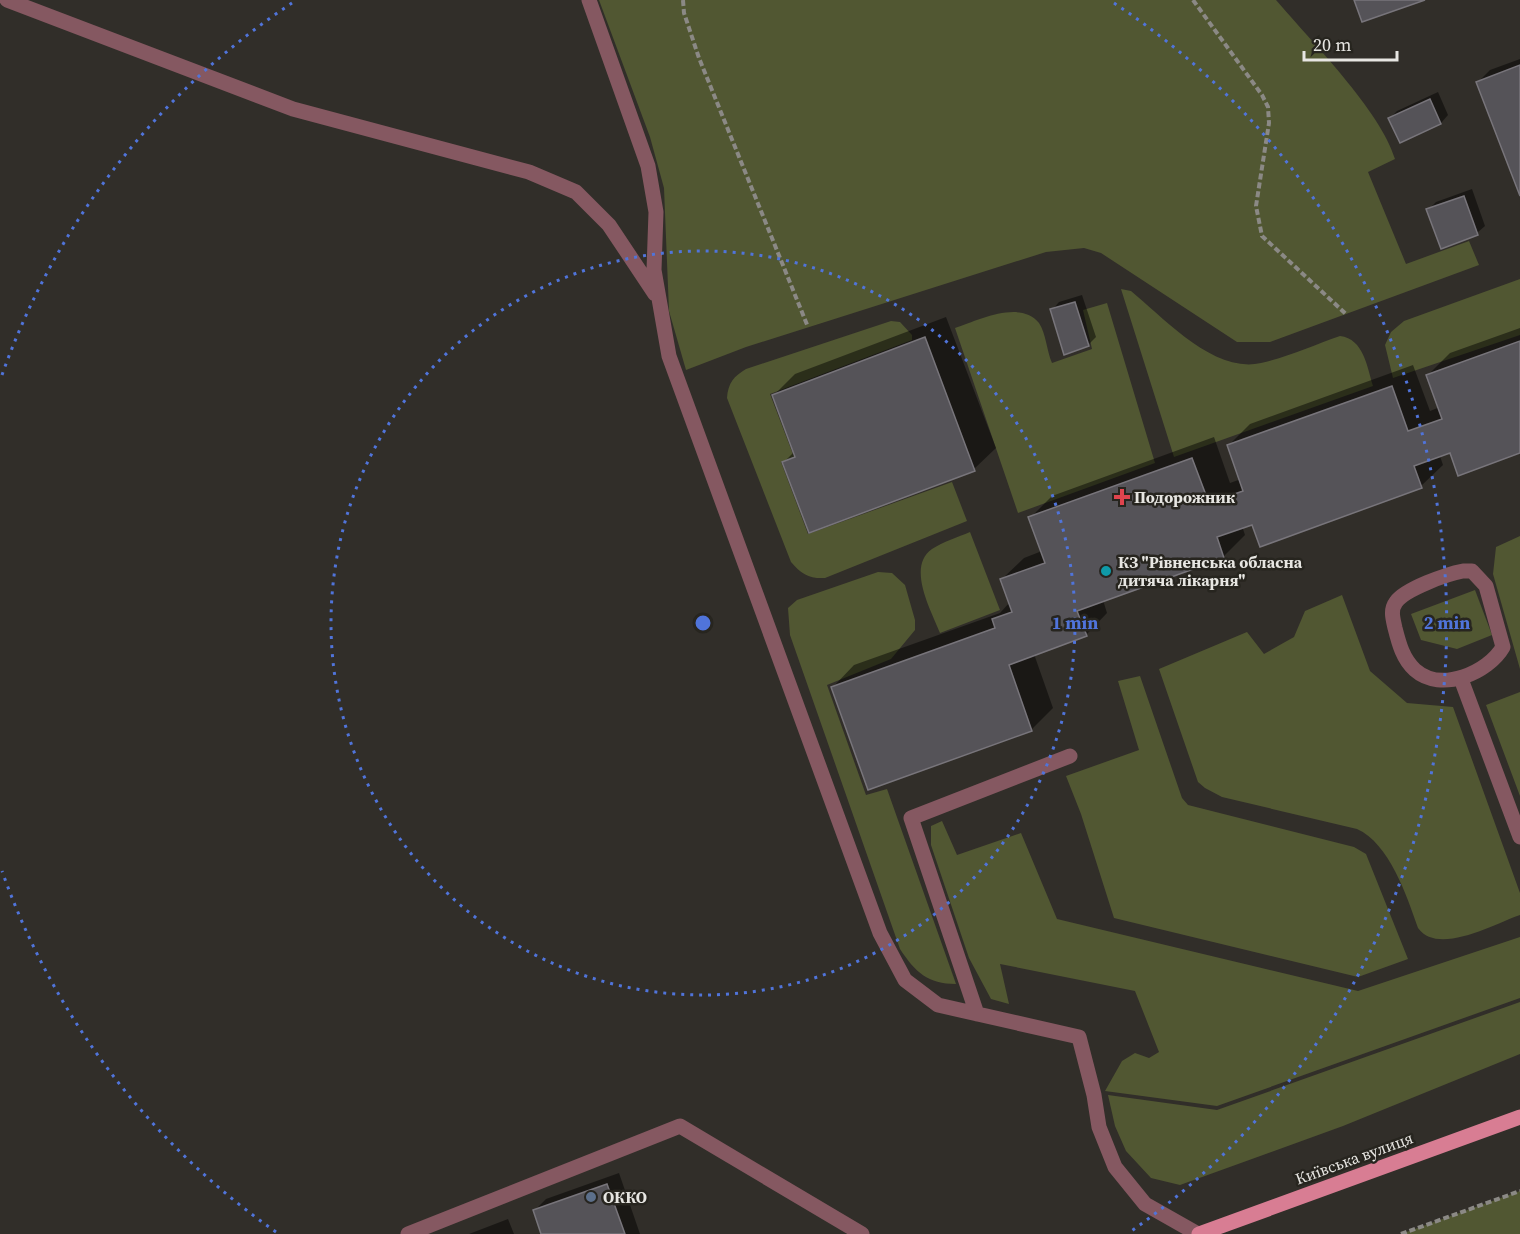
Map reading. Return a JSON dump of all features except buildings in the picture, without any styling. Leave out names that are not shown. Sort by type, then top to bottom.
[{"type":"main road","name":"Київська вулиця","points":[[1199,1234],[1520,1117]]},
{"type":"lane","points":[[7,0],[293,109],[529,172],[576,192],[609,225],[657,297]]},
{"type":"lane","points":[[589,0],[648,166],[656,212],[654,270],[669,356],[880,933],[905,980],[938,1005],[1079,1037],[1095,1095],[1099,1126],[1115,1167],[1145,1204],[1199,1234]]},
{"type":"lane","points":[[1472,572],[1486,586],[1503,647],[1489,664],[1461,679],[1433,678],[1417,671],[1401,650],[1391,611],[1396,601],[1406,594],[1451,573],[1472,572]]},
{"type":"lane","points":[[1461,679],[1520,837]]},
{"type":"lane","points":[[977,1014],[911,818],[1070,756]]},
{"type":"lane","points":[[408,1234],[410,1231],[680,1126],[862,1234]]},
{"type":"path","points":[[683,0],[684,13],[699,58],[808,327]]},
{"type":"path","points":[[1194,0],[1262,95],[1268,107],[1269,123],[1256,206],[1262,236],[1347,315]]},
{"type":"path","points":[[1401,1234],[1520,1191]]},
{"type":"green space","points":[[599,0],[1276,0],[1343,76],[1387,140],[1395,159],[1368,172],[1406,264],[1469,241],[1479,265],[1270,342],[1237,342],[1101,253],[1084,248],[1046,252],[746,347],[686,370],[669,311],[664,188],[650,137]]},
{"type":"green space","points":[[1520,279],[1520,335],[1393,378],[1385,345],[1391,332],[1404,321]]},
{"type":"green space","points":[[1121,289],[1131,291],[1174,329],[1208,352],[1243,364],[1261,363],[1340,336],[1348,338],[1354,342],[1363,355],[1373,386],[1174,457]]},
{"type":"green space","points":[[1107,303],[1155,463],[1018,513],[955,328],[986,317],[1010,312],[1031,316],[1041,327],[1052,363],[1092,349],[1083,310]]},
{"type":"green space","points":[[891,321],[900,322],[912,335],[912,340],[770,394],[794,457],[781,462],[808,534],[952,482],[967,521],[825,578],[810,577],[798,570],[791,562],[727,398],[730,384],[738,374],[746,369]]},
{"type":"green space","points":[[970,532],[1000,610],[940,633],[923,590],[921,567],[925,557],[932,549]]},
{"type":"green space","points":[[1520,536],[1520,669],[1493,574],[1496,547]]},
{"type":"green space","points":[[878,572],[892,573],[905,585],[915,620],[915,630],[891,659],[827,685],[866,795],[887,789],[956,984],[938,982],[923,975],[900,949],[790,635],[788,608],[797,600]]},
{"type":"green space","points":[[1475,590],[1492,635],[1457,649],[1421,640],[1411,614]]},
{"type":"green space","points":[[1342,595],[1370,671],[1407,703],[1453,707],[1520,893],[1520,915],[1452,939],[1427,936],[1418,928],[1402,886],[1387,858],[1368,836],[1357,829],[1222,797],[1198,782],[1159,669],[1247,632],[1264,654],[1294,637],[1305,611]]},
{"type":"green space","points":[[1140,676],[1182,798],[1188,805],[1354,847],[1366,854],[1408,959],[1358,977],[1114,918],[1081,814],[1066,776],[1139,750],[1118,681]]},
{"type":"green space","points":[[1520,692],[1520,796],[1486,705]]},
{"type":"green space","points":[[942,821],[957,855],[1021,833],[1057,919],[1358,991],[1520,937],[1520,998],[1217,1106],[1105,1091],[1122,1061],[1135,1053],[1149,1058],[1159,1052],[1135,991],[1000,964],[1009,1004],[991,999],[969,958],[931,845],[931,826]]},
{"type":"green space","points":[[1520,1002],[1520,1054],[1343,1126],[1180,1185],[1151,1178],[1126,1151],[1115,1126],[1108,1095],[1217,1110]]},
{"type":"green space","points":[[1520,1191],[1520,1234],[1401,1234]]},
{"type":"place","name":"Подорожник","points":[[1122,497]]},
{"type":"place","name":"КЗ \"Рівненська обласна дитяча лікарня\"","points":[[1106,571]]},
{"type":"place","name":"ОККО","points":[[591,1197]]}]
